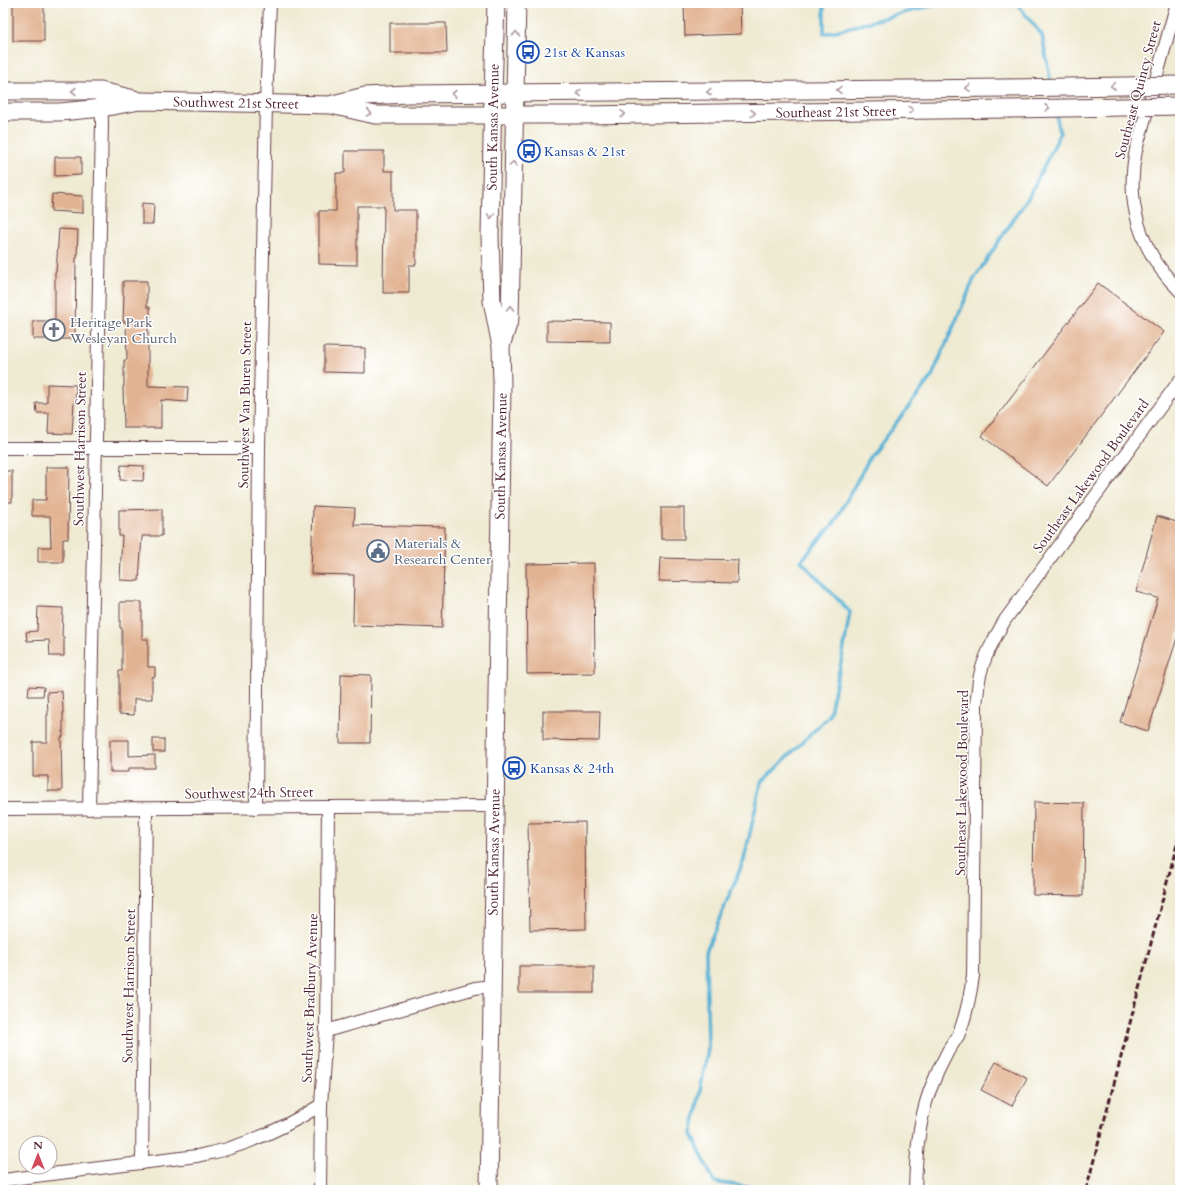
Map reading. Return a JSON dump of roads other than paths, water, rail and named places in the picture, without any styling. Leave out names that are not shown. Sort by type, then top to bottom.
[{"type":"main road","name":"South Kansas Avenue","points":[[489,1190],[502,346],[492,301],[490,236],[496,3]]},
{"type":"main road","name":"South Kansas Avenue","points":[[502,346],[510,318],[517,3]]},
{"type":"main road","name":"Southeast 21st Street","points":[[493,93],[1180,85]]},
{"type":"main road","name":"Southwest 21st Street","points":[[3,91],[101,91],[140,101]]},
{"type":"main road","name":"Southwest 21st Street","points":[[331,105],[365,96],[493,93]]},
{"type":"main road","name":"Southwest 21st Street","points":[[3,112],[60,112],[102,108],[140,101],[331,105],[375,115],[492,115]]},
{"type":"main road","name":"Southeast 21st Street","points":[[492,115],[1180,106]]},
{"type":"street","name":"Southwest Van Buren Street","points":[[256,808],[259,448],[266,104],[270,3]]},
{"type":"street","name":"Southeast Quincy Street","points":[[1177,3],[1136,150],[1132,184],[1134,206],[1139,228],[1148,249],[1169,280],[1180,291]]},
{"type":"street","name":"Southwest Harrison Street","points":[[89,809],[102,122],[101,91]]},
{"type":"street","name":"Southeast Lakewood Boulevard","points":[[916,1190],[918,1134],[925,1104],[935,1076],[957,1037],[970,1000],[973,976],[976,705],[982,668],[994,638],[1005,620],[1180,380]]},
{"type":"street","points":[[3,448],[259,448]]},
{"type":"street","name":"Southwest 24th Street","points":[[3,809],[495,806]]},
{"type":"street","name":"Southwest Bradbury Avenue","points":[[320,1190],[321,1105],[326,1031],[328,807]]},
{"type":"street","name":"Southwest Harrison Street","points":[[142,1163],[146,809]]},
{"type":"street","points":[[326,1031],[475,988],[492,986]]},
{"type":"street","points":[[3,1180],[197,1156],[228,1149],[260,1138],[302,1117],[321,1105]]},
{"type":"waterway","points":[[824,3],[824,34],[946,3]]},
{"type":"waterway","points":[[1011,3],[1017,4],[1042,35],[1051,83]]},
{"type":"waterway","points":[[769,1190],[714,1182],[692,1134],[708,1049],[706,951],[744,860],[761,783],[829,716],[843,653],[850,612],[801,561],[835,522],[870,457],[932,376],[974,279],[1029,196],[1060,134],[1056,113]]},
{"type":"railway","points":[[1086,1190],[1180,833]]},
{"type":"place","name":"21st & Kansas","points":[[528,52]]},
{"type":"place","name":"Kansas & 21st","points":[[529,151]]},
{"type":"place","name":"Heritage Park Wesleyan Church","points":[[54,330]]},
{"type":"place","name":"Materials & Research Center","points":[[378,551]]},
{"type":"place","name":"Kansas & 24th","points":[[514,768]]}]
